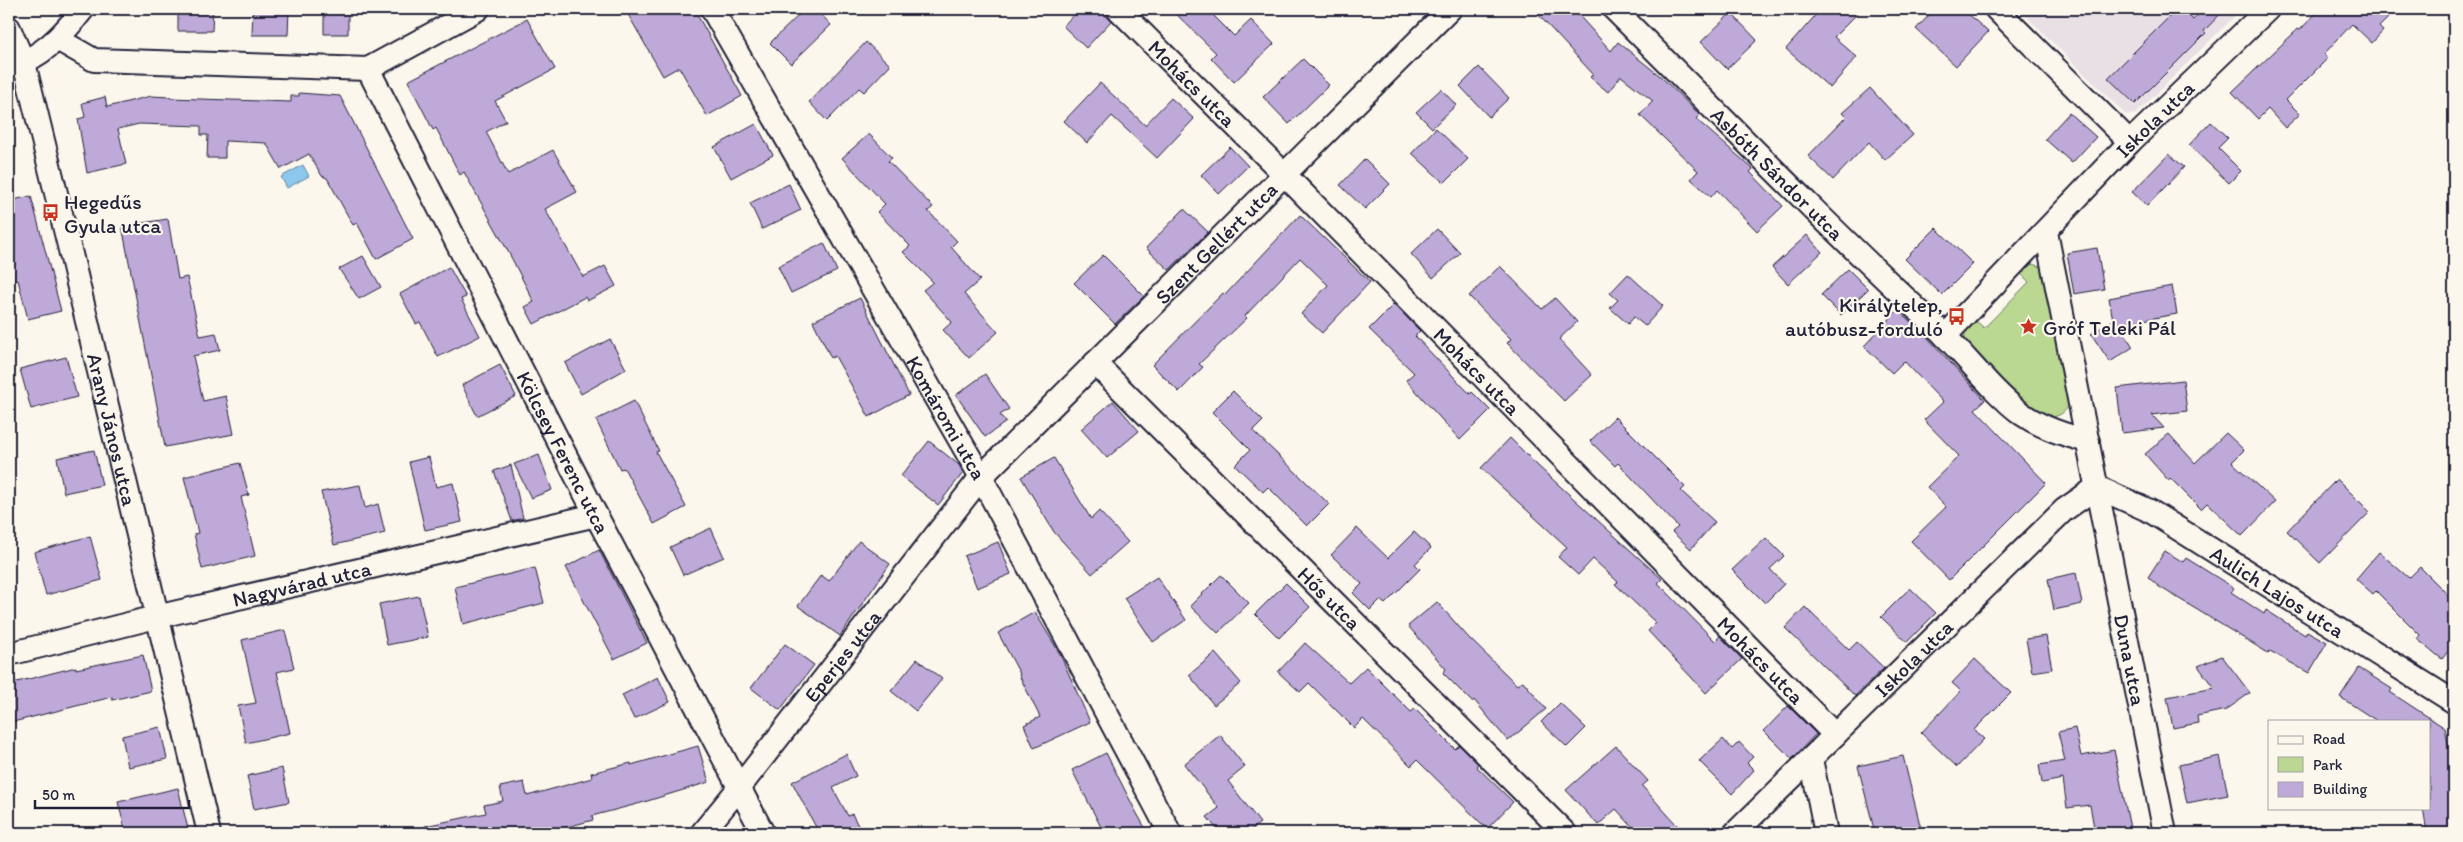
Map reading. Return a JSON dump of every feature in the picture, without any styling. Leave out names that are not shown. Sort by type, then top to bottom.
[{"type":"street","points":[[16,66],[59,40],[83,9]]},
{"type":"street","points":[[59,40],[94,60],[368,69],[478,9]]},
{"type":"street","name":"Komáromi utca","points":[[712,9],[981,477],[1170,833]]},
{"type":"street","name":"Mohács utca","points":[[1118,9],[1284,174],[1835,735]]},
{"type":"street","name":"Szent Gellért utca","points":[[981,477],[1450,9]]},
{"type":"street","name":"Asbóth Sándor utca","points":[[1614,9],[1878,273],[1945,336],[2023,414],[2049,429],[2088,441]]},
{"type":"street","points":[[1996,9],[2130,142]]},
{"type":"street","name":"Iskola utca","points":[[1945,336],[2130,142],[2268,9]]},
{"type":"street","name":"Arany János utca","points":[[9,28],[16,66],[70,250],[209,833]]},
{"type":"street","name":"Kölcsey Ferenc utca","points":[[368,69],[596,515],[763,833]]},
{"type":"street","name":"Duna utca","points":[[2046,232],[2165,833]]},
{"type":"street","name":"Hős utca","points":[[1095,363],[1565,833]]},
{"type":"street","name":"Eperjes utca","points":[[702,833],[981,477]]},
{"type":"street","name":"Iskola utca","points":[[1735,833],[2064,510],[2097,487]]},
{"type":"street","name":"Aulich Lajos utca","points":[[2097,487],[2150,511],[2454,702]]},
{"type":"street","name":"Nagyvárad utca","points":[[9,654],[156,617],[596,515]]},
{"type":"street","points":[[1811,759],[1826,833]]},
{"type":"shaded area","points":[[2019,9],[2242,9],[2136,114],[2126,115]]},
{"type":"green space","points":[[2030,264],[2041,266],[2069,405],[2063,413],[2054,417],[2040,412],[2016,393],[1977,355],[1965,339],[1966,330],[1973,318],[1984,328],[2029,282],[2019,272]]},
{"type":"water","points":[[303,165],[309,176],[287,188],[281,177]]},
{"type":"building","points":[[178,9],[213,9],[212,31],[178,31]]},
{"type":"building","points":[[253,9],[289,9],[288,35],[252,35]]},
{"type":"building","points":[[324,9],[348,9],[348,34],[324,34]]},
{"type":"building","points":[[625,9],[694,9],[742,96],[707,116],[679,67],[663,76]]},
{"type":"building","points":[[805,9],[816,9],[831,25],[791,64],[770,43]]},
{"type":"building","points":[[1079,9],[1099,9],[1111,21],[1086,48],[1063,26]]},
{"type":"building","points":[[1171,9],[1207,9],[1234,36],[1251,20],[1274,44],[1234,82],[1211,58],[1216,53]]},
{"type":"building","points":[[1533,9],[1573,9],[1611,51],[1618,42],[1660,76],[1700,114],[1696,119],[1753,169],[1750,172],[1783,206],[1757,231],[1717,190],[1711,197],[1691,179],[1698,171],[1640,115],[1653,101],[1621,76],[1608,92],[1590,77],[1593,74]]},
{"type":"building","points":[[1821,9],[1862,9],[1834,37],[1857,57],[1830,88],[1786,49]]},
{"type":"building","points":[[1935,9],[1963,9],[1988,32],[1956,66],[1916,29]]},
{"type":"building","points":[[2177,9],[2182,9],[2193,20],[2203,9],[2225,9],[2204,31],[2206,33],[2135,104],[2108,78]]},
{"type":"building","points":[[2320,9],[2397,9],[2379,27],[2383,31],[2372,43],[2352,24],[2324,54],[2328,58],[2286,100],[2300,114],[2285,128],[2268,109],[2258,119],[2232,92],[2298,29],[2300,30]]},
{"type":"building","points":[[1731,13],[1757,40],[1727,69],[1701,42]]},
{"type":"building","points":[[527,19],[555,69],[495,101],[506,121],[486,132],[508,174],[553,150],[577,192],[545,209],[583,277],[605,266],[616,286],[587,301],[585,297],[534,324],[525,307],[534,302],[510,255],[464,172],[460,175],[436,128],[433,130],[408,81]]},
{"type":"building","points":[[866,42],[890,65],[864,92],[859,88],[827,121],[809,102]]},
{"type":"building","points":[[1303,59],[1329,85],[1289,124],[1263,97]]},
{"type":"building","points":[[1479,67],[1509,98],[1489,117],[1460,86]]},
{"type":"building","points":[[1100,83],[1145,125],[1171,98],[1194,119],[1157,158],[1112,116],[1087,143],[1064,121]]},
{"type":"building","points":[[1870,88],[1913,135],[1885,160],[1869,142],[1833,180],[1808,156],[1846,117],[1842,113]]},
{"type":"building","points":[[1441,89],[1456,105],[1432,128],[1416,112]]},
{"type":"building","points":[[299,93],[340,96],[413,239],[376,259],[357,223],[353,225],[327,178],[322,176],[309,154],[281,169],[266,143],[225,141],[225,158],[207,158],[208,135],[201,135],[201,126],[139,124],[118,129],[126,164],[87,173],[78,119],[85,117],[82,103],[105,97],[107,107],[151,96],[291,102],[291,96],[299,96]]},
{"type":"building","points":[[2069,113],[2096,137],[2072,163],[2045,139]]},
{"type":"building","points":[[2211,122],[2228,138],[2218,148],[2241,171],[2229,183],[2189,145]]},
{"type":"building","points":[[756,124],[773,155],[731,178],[714,147]]},
{"type":"building","points":[[1436,128],[1468,159],[1444,183],[1412,153]]},
{"type":"building","points":[[869,134],[892,158],[888,161],[933,207],[928,211],[957,241],[951,247],[980,280],[964,294],[998,332],[969,358],[943,330],[952,322],[923,290],[933,282],[903,252],[910,246],[877,212],[885,204],[842,158]]},
{"type":"building","points":[[1230,147],[1248,166],[1219,194],[1201,175]]},
{"type":"building","points":[[2169,154],[2184,167],[2147,206],[2132,192]]},
{"type":"building","points":[[1365,159],[1390,184],[1365,209],[1340,185]]},
{"type":"building","points":[[789,184],[801,210],[762,229],[750,203]]},
{"type":"building","points":[[31,196],[61,311],[28,319],[18,280],[9,282],[9,201]]},
{"type":"building","points":[[1184,209],[1208,232],[1169,270],[1146,248]]},
{"type":"building","points":[[1300,215],[1370,282],[1322,333],[1301,314],[1328,285],[1300,258],[1245,316],[1247,318],[1199,364],[1203,367],[1179,392],[1152,365],[1223,293],[1225,295]]},
{"type":"building","points":[[168,219],[178,279],[187,277],[200,336],[216,333],[220,350],[193,356],[203,401],[226,396],[234,434],[165,447],[122,226]]},
{"type":"building","points":[[1936,228],[1973,264],[1942,295],[1905,259]]},
{"type":"building","points":[[1437,229],[1460,253],[1433,278],[1411,254]]},
{"type":"building","points":[[1807,235],[1822,252],[1788,284],[1772,267]]},
{"type":"building","points":[[824,243],[837,271],[791,293],[778,266]]},
{"type":"building","points":[[2097,248],[2104,289],[2074,294],[2067,253]]},
{"type":"building","points":[[1103,255],[1144,296],[1115,324],[1074,283]]},
{"type":"building","points":[[363,256],[381,287],[359,299],[339,269]]},
{"type":"building","points":[[1500,266],[1542,309],[1555,298],[1577,322],[1559,339],[1592,375],[1564,401],[1507,343],[1511,339],[1469,296]]},
{"type":"building","points":[[449,267],[466,297],[461,299],[480,336],[438,357],[420,322],[416,324],[400,294]]},
{"type":"building","points":[[1848,269],[1868,289],[1841,315],[1821,295]]},
{"type":"building","points":[[1628,274],[1663,306],[1645,326],[1634,317],[1628,324],[1610,308],[1618,300],[1610,293]]},
{"type":"building","points":[[2172,286],[2177,314],[2119,324],[2133,347],[2110,362],[2091,334],[2113,320],[2109,298]]},
{"type":"building","points":[[860,298],[909,395],[869,417],[835,356],[831,358],[813,321]]},
{"type":"building","points":[[1394,304],[1420,331],[1415,336],[1470,394],[1472,392],[1490,410],[1460,440],[1406,380],[1414,373],[1369,329]]},
{"type":"building","points":[[1898,310],[1927,337],[1985,400],[1975,409],[2046,483],[1949,580],[1911,541],[1946,507],[1927,487],[1959,456],[1924,420],[1943,402],[1904,361],[1892,373],[1864,346]]},
{"type":"building","points":[[610,339],[626,369],[581,394],[565,363]]},
{"type":"building","points":[[66,357],[77,397],[31,409],[20,369]]},
{"type":"building","points":[[500,365],[516,396],[477,416],[462,385]]},
{"type":"building","points":[[985,374],[1009,409],[1000,415],[1006,422],[985,437],[956,395]]},
{"type":"building","points":[[2183,380],[2187,411],[2152,415],[2164,428],[2122,433],[2117,388]]},
{"type":"building","points":[[1233,391],[1263,421],[1253,431],[1329,504],[1307,526],[1268,487],[1263,492],[1235,465],[1250,450],[1212,412]]},
{"type":"building","points":[[634,401],[659,451],[656,452],[686,507],[654,524],[624,468],[620,469],[596,420]]},
{"type":"building","points":[[1113,401],[1139,431],[1107,458],[1081,429]]},
{"type":"building","points":[[1615,417],[1685,487],[1681,491],[1715,522],[1691,549],[1672,532],[1678,527],[1618,463],[1615,466],[1590,441]]},
{"type":"building","points":[[2226,433],[2244,450],[2232,462],[2275,502],[2242,536],[2207,503],[2201,509],[2170,478],[2168,480],[2145,454],[2169,434],[2195,463]]},
{"type":"building","points":[[1510,438],[1539,467],[1662,579],[1658,583],[1715,641],[1720,636],[1742,659],[1706,693],[1648,631],[1656,623],[1615,584],[1618,582],[1593,559],[1578,575],[1558,557],[1567,547],[1481,468]]},
{"type":"building","points":[[929,441],[959,465],[963,473],[938,505],[901,476]]},
{"type":"building","points":[[94,450],[102,485],[64,493],[57,458]]},
{"type":"building","points":[[539,455],[552,490],[531,498],[514,464]]},
{"type":"building","points":[[429,457],[436,487],[453,483],[462,522],[425,530],[409,462]]},
{"type":"building","points":[[1054,458],[1091,519],[1099,511],[1128,542],[1092,574],[1054,532],[1021,477]]},
{"type":"building","points":[[240,463],[249,495],[241,497],[255,556],[202,569],[194,534],[198,533],[184,477]]},
{"type":"building","points":[[511,465],[523,518],[512,521],[494,471]]},
{"type":"building","points":[[2337,479],[2370,512],[2320,563],[2287,531]]},
{"type":"building","points":[[360,485],[365,508],[378,504],[385,533],[334,545],[321,492]]},
{"type":"building","points":[[711,528],[724,557],[683,575],[670,547]]},
{"type":"building","points":[[1357,528],[1388,558],[1414,532],[1431,548],[1415,564],[1420,569],[1385,604],[1380,600],[1370,610],[1353,593],[1362,584],[1331,555]]},
{"type":"building","points":[[90,536],[102,580],[46,595],[34,552]]},
{"type":"building","points":[[1766,538],[1784,556],[1770,569],[1784,584],[1765,603],[1732,570]]},
{"type":"building","points":[[859,541],[890,564],[840,636],[798,606],[821,575],[829,581]]},
{"type":"building","points":[[998,542],[1011,574],[977,588],[964,556]]},
{"type":"building","points":[[599,550],[647,643],[614,659],[566,567]]},
{"type":"building","points":[[2165,551],[2183,562],[2186,558],[2234,588],[2231,592],[2264,614],[2266,610],[2305,635],[2307,631],[2327,642],[2309,673],[2270,651],[2268,653],[2158,586],[2148,577]]},
{"type":"building","points":[[2379,552],[2409,578],[2420,567],[2454,601],[2454,644],[2442,659],[2417,639],[2420,635],[2376,591],[2373,594],[2356,579]]},
{"type":"building","points":[[535,568],[544,603],[463,624],[455,587]]},
{"type":"building","points":[[2076,573],[2082,604],[2054,610],[2048,579]]},
{"type":"building","points":[[1221,575],[1249,603],[1218,633],[1190,606]]},
{"type":"building","points":[[1157,577],[1186,620],[1153,642],[1124,598]]},
{"type":"building","points":[[1286,583],[1310,607],[1279,638],[1255,614]]},
{"type":"building","points":[[1910,588],[1936,613],[1907,642],[1881,617]]},
{"type":"building","points":[[419,596],[428,637],[387,645],[379,604]]},
{"type":"building","points":[[1437,602],[1468,637],[1517,685],[1523,681],[1546,709],[1508,741],[1474,700],[1472,702],[1443,673],[1446,669],[1408,626]]},
{"type":"building","points":[[1805,607],[1849,650],[1857,642],[1884,668],[1855,696],[1785,628]]},
{"type":"building","points":[[1035,612],[1060,654],[1090,722],[1034,748],[1024,725],[1040,717],[998,633]]},
{"type":"building","points":[[285,630],[294,668],[277,672],[290,733],[246,743],[238,706],[256,703],[242,640]]},
{"type":"building","points":[[2046,636],[2052,669],[2032,672],[2026,639]]},
{"type":"building","points":[[1305,643],[1349,683],[1366,667],[1411,712],[1415,709],[1455,749],[1459,745],[1478,764],[1476,766],[1513,802],[1487,829],[1417,760],[1411,766],[1363,719],[1354,728],[1309,683],[1300,692],[1278,672]]},
{"type":"building","points":[[785,644],[814,665],[780,710],[751,688]]},
{"type":"building","points":[[1215,653],[1241,683],[1214,705],[1189,675]]},
{"type":"building","points":[[143,655],[151,691],[112,700],[112,697],[9,723],[9,684],[76,667],[76,669]]},
{"type":"building","points":[[2222,656],[2250,693],[2226,710],[2197,716],[2198,723],[2173,728],[2167,697],[2214,688],[2198,666]]},
{"type":"building","points":[[917,659],[942,679],[916,711],[891,691]]},
{"type":"building","points":[[1975,659],[2011,693],[1974,730],[1984,739],[1957,767],[1921,733],[1961,691],[1952,683]]},
{"type":"building","points":[[2359,668],[2392,689],[2390,692],[2445,728],[2449,750],[2452,749],[2454,758],[2454,831],[2427,833],[2423,810],[2430,810],[2430,720],[2375,720],[2340,697]]},
{"type":"building","points":[[658,677],[670,702],[634,719],[622,695]]},
{"type":"building","points":[[1560,703],[1586,728],[1567,747],[1541,722]]},
{"type":"building","points":[[1788,706],[1816,734],[1792,759],[1764,731]]},
{"type":"building","points":[[160,727],[167,759],[128,767],[122,736]]},
{"type":"building","points":[[2075,728],[2081,756],[2114,750],[2131,833],[2095,833],[2090,805],[2067,808],[2063,779],[2042,783],[2039,765],[2065,761],[2058,732]]},
{"type":"building","points":[[1220,735],[1245,767],[1228,781],[1260,823],[1247,833],[1220,833],[1207,817],[1219,808],[1184,764]]},
{"type":"building","points":[[1723,739],[1732,749],[1739,742],[1753,757],[1747,763],[1754,770],[1732,794],[1699,761]]},
{"type":"building","points":[[698,746],[709,782],[592,816],[593,820],[556,830],[555,827],[527,833],[426,833],[425,826],[486,813],[484,805],[503,801],[500,787],[524,782],[527,796],[592,778],[591,773],[631,763],[631,765]]},
{"type":"building","points":[[1616,746],[1648,781],[1642,786],[1684,833],[1638,833],[1616,809],[1598,825],[1566,790]]},
{"type":"building","points":[[1106,753],[1148,833],[1104,833],[1072,770]]},
{"type":"building","points":[[846,754],[856,776],[833,788],[848,816],[852,814],[862,833],[812,833],[818,831],[792,782]]},
{"type":"building","points":[[1903,756],[1922,833],[1875,833],[1858,766]]},
{"type":"building","points":[[2220,756],[2228,795],[2187,803],[2179,765]]},
{"type":"building","points":[[282,768],[289,802],[254,809],[247,776]]},
{"type":"building","points":[[178,788],[189,833],[146,833],[145,828],[126,833],[118,802]]},
{"type":"place","name":"Hegedűs Gyula utca","points":[[50,213]]},
{"type":"place","name":"Királytelep, autóbusz-forduló","points":[[1957,316]]},
{"type":"place","name":"Gróf Teleki Pál","points":[[2029,327]]}]
